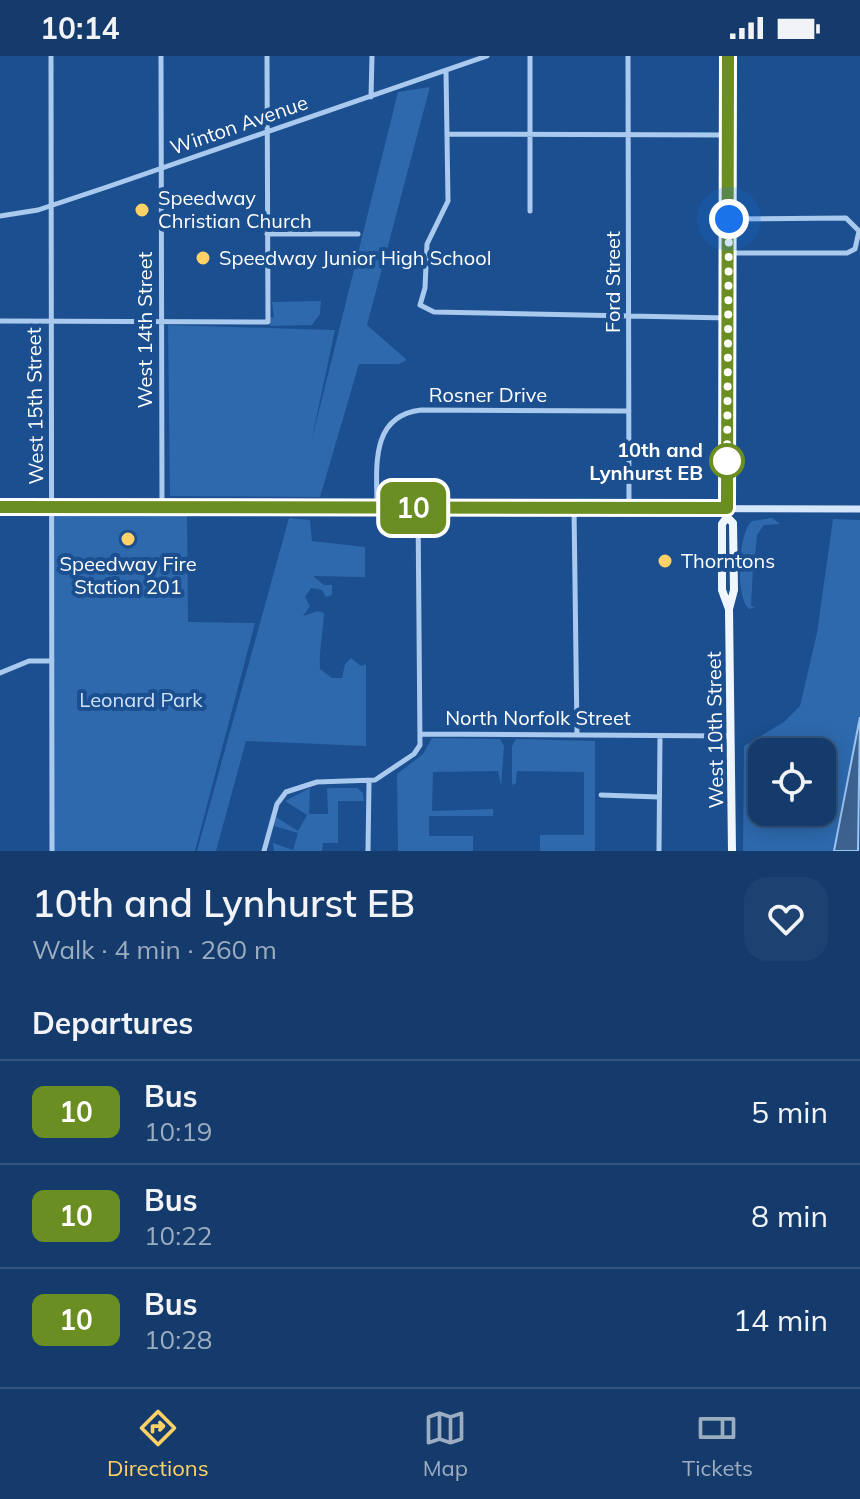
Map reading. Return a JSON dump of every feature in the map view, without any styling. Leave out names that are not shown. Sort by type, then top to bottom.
[{"type":"main road","name":"West 10th Street","points":[[728,56],[727,513],[733,523],[734,549],[734,590],[729,609],[732,851]]},
{"type":"main road","points":[[0,507],[574,508],[727,513],[860,509]]},
{"type":"street","name":"West 15th Street","points":[[51,56],[52,851]]},
{"type":"street","name":"West 14th Street","points":[[161,56],[162,507]]},
{"type":"street","points":[[0,321],[268,322],[267,56]]},
{"type":"street","points":[[371,97],[372,56]]},
{"type":"street","name":"Winton Avenue","points":[[0,216],[50,205],[161,169],[487,56]]},
{"type":"street","points":[[530,56],[530,211]]},
{"type":"street","name":"Ford Street","points":[[628,56],[629,509]]},
{"type":"street","points":[[446,71],[448,205],[427,244],[425,288],[420,305],[434,312],[629,314],[677,320],[729,318]]},
{"type":"street","points":[[447,134],[729,135]]},
{"type":"street","points":[[729,219],[846,218],[859,231],[855,249],[847,253],[729,253]]},
{"type":"street","points":[[267,234],[358,234]]},
{"type":"street","name":"Rosner Drive","points":[[377,507],[378,445],[388,426],[405,413],[421,410],[629,411]]},
{"type":"street","points":[[418,508],[421,734]]},
{"type":"street","points":[[574,508],[577,734]]},
{"type":"street","points":[[0,673],[29,661],[51,661]]},
{"type":"street","name":"North Norfolk Street","points":[[369,782],[414,754],[420,745],[421,734],[731,736]]},
{"type":"street","points":[[659,851],[660,736]]},
{"type":"street","points":[[264,851],[277,804],[286,792],[317,782],[369,782],[368,851]]},
{"type":"street","points":[[601,795],[659,797]]},
{"type":"green space","points":[[430,87],[367,325],[407,360],[399,364],[359,364],[320,497],[170,496],[168,325],[335,330],[311,443],[398,92]]},
{"type":"green space","points":[[321,301],[320,314],[312,325],[270,326],[271,317],[274,318],[272,302]]},
{"type":"green space","name":"Leonard Park","points":[[52,516],[187,516],[188,622],[255,623],[195,851],[52,851]]},
{"type":"green space","points":[[289,518],[310,520],[312,541],[365,547],[365,577],[313,576],[324,585],[332,585],[332,595],[326,597],[322,590],[311,588],[305,597],[310,606],[303,616],[318,611],[324,613],[320,669],[332,678],[342,678],[345,664],[351,658],[361,666],[366,664],[366,746],[246,741],[216,851],[197,851]]},
{"type":"green space","points":[[772,518],[780,524],[764,525],[757,535],[754,566],[759,569],[753,570],[751,606],[756,607],[749,609],[740,579],[744,538],[752,521]]},
{"type":"green space","points":[[833,519],[860,520],[860,714],[834,851],[743,851],[744,746],[748,744],[748,826],[836,826],[836,738],[757,738],[784,722],[800,706],[817,633]]},
{"type":"green space","points":[[432,738],[500,739],[504,746],[501,786],[498,771],[433,772],[432,811],[493,809],[493,816],[429,816],[429,836],[473,836],[473,851],[398,851],[397,774],[423,754]]},
{"type":"green space","points":[[516,739],[595,741],[595,851],[540,851],[540,835],[584,835],[584,772],[517,771],[516,783],[512,785],[512,746]]},
{"type":"green space","points":[[310,788],[309,814],[328,814],[327,788],[357,788],[363,793],[364,801],[338,801],[338,843],[323,843],[322,851],[274,851],[273,843],[293,850],[298,833],[274,826],[276,817],[298,831],[307,815],[285,801]]},
{"type":"shaded area","points":[[860,717],[858,851],[834,851]]},
{"type":"bus line","name":"10","points":[[0,507],[727,508],[728,56]]},
{"type":"place","name":"Speedway Christian Church","points":[[142,210]]},
{"type":"place","name":"Speedway Junior High School","points":[[203,258]]},
{"type":"place","name":"10th and Lynhurst EB","points":[[727,461]]},
{"type":"place","name":"Speedway Fire Station 201","points":[[128,539]]},
{"type":"place","name":"Thorntons","points":[[665,561]]},
{"type":"route","points":[[727,461],[727,467],[729,219]]}]
